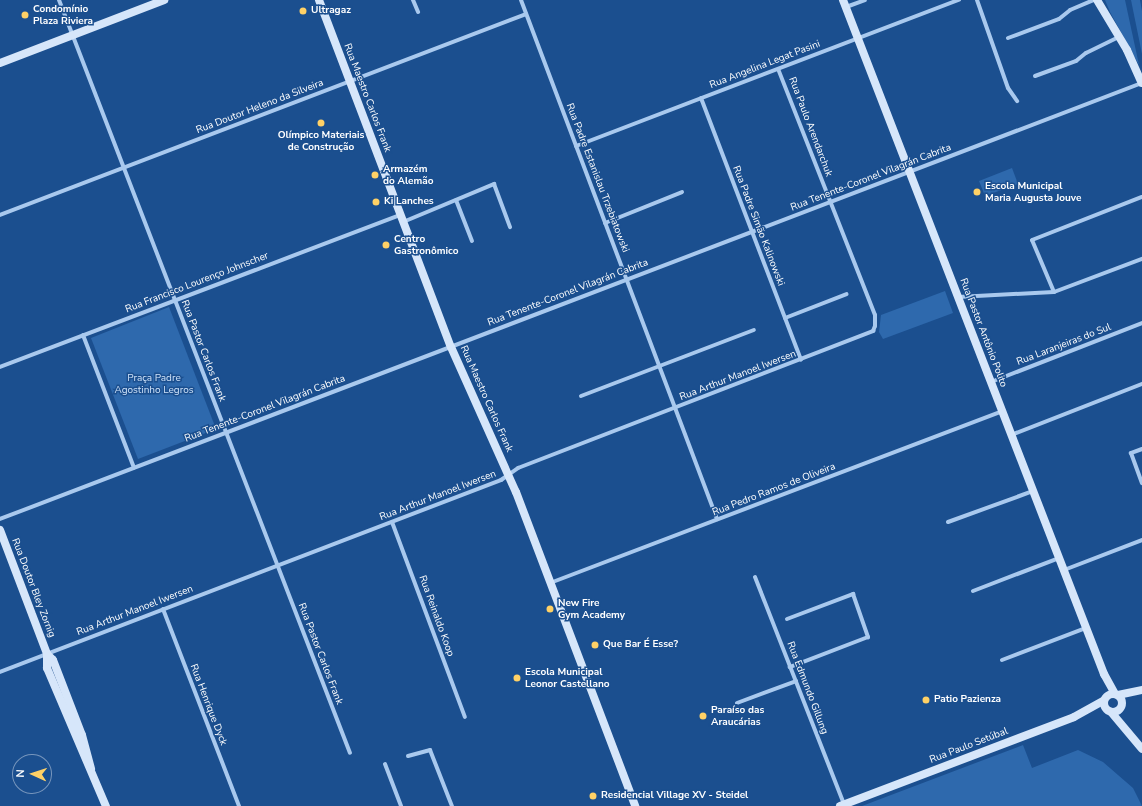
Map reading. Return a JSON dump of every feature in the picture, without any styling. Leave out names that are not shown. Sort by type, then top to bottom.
[{"type":"main road","points":[[0,63],[164,0]]},
{"type":"main road","name":"Rua Maestro Carlos Frank","points":[[319,0],[451,346],[509,474],[635,806]]},
{"type":"main road","points":[[1097,0],[1120,37],[1142,83]]},
{"type":"main road","name":"Rua Pastor Antônio Polito","points":[[845,4],[1104,674],[1116,694]]},
{"type":"main road","name":"Rua Doutor Bley Zornig","points":[[0,530],[47,654],[47,668],[92,769],[106,806]]},
{"type":"main road","name":"Rua Pastor Antônio Polito","points":[[1104,674],[1104,699]]},
{"type":"main road","points":[[1140,691],[1116,694],[1104,699],[1104,707],[1111,712],[1140,745]]},
{"type":"main road","points":[[1111,712],[1117,711],[1122,705],[1140,691]]},
{"type":"main road","points":[[1116,694],[1122,705],[1128,731]]},
{"type":"main road","name":"Rua Paulo Setúbal","points":[[842,805],[1074,717],[1104,699]]},
{"type":"street","name":"Rua Pastor Carlos Frank","points":[[59,0],[350,753]]},
{"type":"street","points":[[413,0],[418,12]]},
{"type":"street","name":"Rua Padre Estanislau Trzebiatowski","points":[[521,0],[718,519]]},
{"type":"street","points":[[845,4],[865,0]]},
{"type":"street","name":"Rua Angelina Legat Pasini","points":[[576,146],[959,0]]},
{"type":"street","points":[[977,0],[1008,88],[1017,101]]},
{"type":"street","points":[[1008,38],[1059,19],[1070,10],[1094,0]]},
{"type":"street","name":"Rua Doutor Heleno da Silveira","points":[[0,215],[526,14]]},
{"type":"street","points":[[1034,76],[1076,61],[1086,53],[1120,37]]},
{"type":"street","name":"Rua Paulo Arendarchuk","points":[[778,69],[875,315],[876,326]]},
{"type":"street","name":"Rua Tenente-Coronel Vilagrán Cabrita","points":[[0,519],[1142,83]]},
{"type":"street","name":"Rua Padre Simão Kalinowski","points":[[701,98],[801,360]]},
{"type":"street","name":"Rua Francisco Lourenço Johnscher","points":[[0,367],[175,300],[456,200],[494,184],[510,226]]},
{"type":"street","points":[[605,223],[682,192]]},
{"type":"street","points":[[1054,292],[1032,240],[1142,197]]},
{"type":"street","points":[[456,200],[472,241]]},
{"type":"street","points":[[958,297],[1054,292],[1142,259]]},
{"type":"street","points":[[785,318],[847,294]]},
{"type":"street","name":"Rua Laranjeiras do Sul","points":[[991,382],[1142,323]]},
{"type":"street","name":"Rua Arthur Manoel Iwersen","points":[[0,672],[501,480],[518,468],[868,334],[876,326]]},
{"type":"street","points":[[581,396],[754,330]]},
{"type":"street","points":[[83,335],[134,468]]},
{"type":"street","points":[[1012,435],[1142,384]]},
{"type":"street","name":"Rua Pedro Ramos de Oliveira","points":[[550,583],[1002,411]]},
{"type":"street","points":[[1142,449],[1131,454],[1142,483]]},
{"type":"street","points":[[948,522],[1033,491]]},
{"type":"street","name":"Rua Reinaldo Koop","points":[[392,522],[465,717]]},
{"type":"street","points":[[1064,570],[1142,540]]},
{"type":"street","points":[[973,591],[1059,558]]},
{"type":"street","name":"Rua Edmundo Gillung","points":[[755,577],[796,681],[842,805]]},
{"type":"street","points":[[787,619],[853,594],[868,637],[790,667]]},
{"type":"street","name":"Rua Henrique Dyck","points":[[163,610],[239,806]]},
{"type":"street","points":[[1002,660],[1086,628]]},
{"type":"street","points":[[737,703],[796,681]]},
{"type":"street","points":[[408,756],[430,750],[452,806]]},
{"type":"street","points":[[385,764],[401,806]]},
{"type":"green space","points":[[1105,0],[1125,0],[1139,65],[1110,12]]},
{"type":"green space","points":[[1131,0],[1140,0],[1142,11],[1142,54]]},
{"type":"green space","points":[[1012,168],[1018,184],[985,196],[979,181]]},
{"type":"green space","points":[[945,291],[953,313],[883,339],[879,332],[881,315]]},
{"type":"green space","name":"Praça Padre Agostinho Legros","points":[[169,307],[216,429],[138,459],[91,338]]},
{"type":"green space","points":[[1023,745],[1032,768],[1078,750],[1103,762],[1133,788],[1142,806],[862,806]]},
{"type":"place","name":"Ultragaz","points":[[303,11]]},
{"type":"place","name":"Condomínio Plaza Riviera","points":[[25,15]]},
{"type":"place","name":"Olímpico Materiais de Construção","points":[[321,123]]},
{"type":"place","name":"Armazém do Alemão","points":[[375,175]]},
{"type":"place","name":"Escola Municipal Maria Augusta Jouve","points":[[977,192]]},
{"type":"place","name":"Ki Lanches","points":[[376,202]]},
{"type":"place","name":"Centro Gastronômico","points":[[386,245]]},
{"type":"place","name":"New Fire Gym Academy","points":[[550,609]]},
{"type":"place","name":"Que Bar É Esse?","points":[[595,645]]},
{"type":"place","name":"Escola Municipal Leonor Castellano","points":[[517,678]]},
{"type":"place","name":"Patio Pazienza","points":[[926,700]]},
{"type":"place","name":"Paraíso das Araucárias","points":[[703,716]]},
{"type":"place","name":"Residencial Village XV - Steidel","points":[[593,796]]}]
